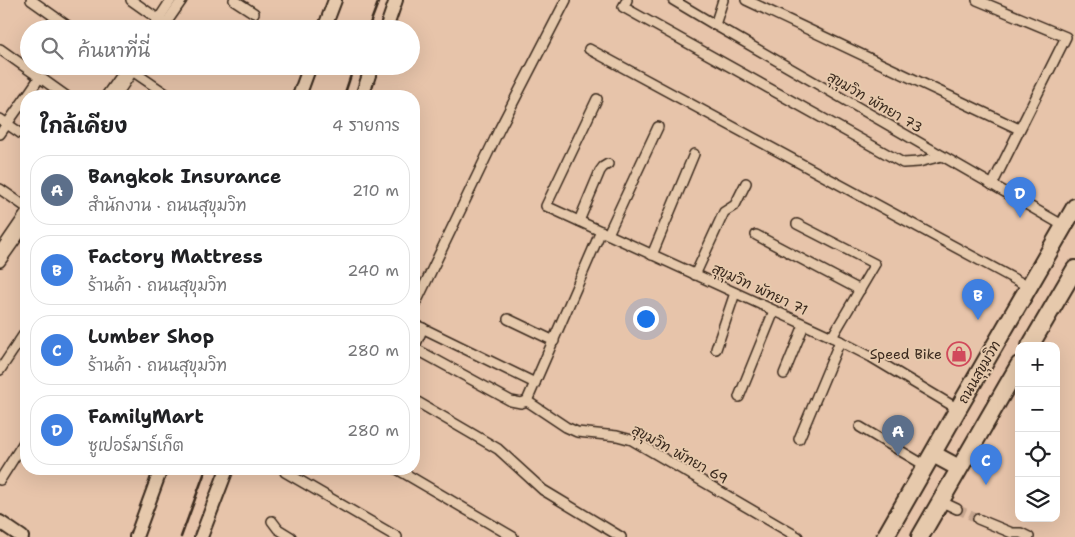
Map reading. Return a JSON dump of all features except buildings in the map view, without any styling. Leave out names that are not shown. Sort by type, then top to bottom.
[{"type":"highway","name":"ถนนสุขุมวิท","points":[[886,537],[1075,207]]},
{"type":"highway","points":[[1032,342],[1075,269]]},
{"type":"highway","points":[[920,537],[1015,372]]},
{"type":"highway","points":[[930,460],[959,468]]},
{"type":"street","points":[[31,0],[59,20]]},
{"type":"street","points":[[131,0],[157,20]]},
{"type":"street","points":[[165,20],[171,0]]},
{"type":"street","points":[[168,20],[182,0]]},
{"type":"street","points":[[234,0],[254,13]]},
{"type":"street","points":[[327,20],[335,0]]},
{"type":"street","points":[[389,20],[396,0]]},
{"type":"street","points":[[420,295],[499,130],[566,0]]},
{"type":"street","points":[[627,0],[623,7],[903,163],[919,162],[942,156]]},
{"type":"street","name":"สุขุมวิท พัทยา 73","points":[[673,0],[1064,226]]},
{"type":"street","points":[[715,25],[723,0]]},
{"type":"street","points":[[746,0],[1020,129]]},
{"type":"street","points":[[977,0],[1066,38],[992,185]]},
{"type":"street","points":[[0,49],[20,64]]},
{"type":"street","points":[[589,49],[1028,287]]},
{"type":"street","points":[[36,75],[57,90]]},
{"type":"street","points":[[114,90],[124,75]]},
{"type":"street","points":[[139,75],[160,90]]},
{"type":"street","points":[[301,90],[307,75]]},
{"type":"street","points":[[364,90],[369,75]]},
{"type":"street","points":[[31,90],[40,78]]},
{"type":"street","name":"สุขุมวิท พัทยา 71","points":[[596,99],[546,206],[836,339],[871,357],[958,409]]},
{"type":"street","points":[[0,134],[4,121],[20,103]]},
{"type":"street","points":[[4,121],[20,133]]},
{"type":"street","points":[[527,401],[604,232],[658,128]]},
{"type":"street","points":[[652,255],[694,154]]},
{"type":"street","points":[[579,221],[600,171],[608,164]]},
{"type":"street","points":[[695,275],[724,212],[735,205],[746,183]]},
{"type":"street","points":[[0,189],[20,203]]},
{"type":"street","points":[[0,251],[20,222]]},
{"type":"street","points":[[797,224],[875,264],[836,339],[799,439]]},
{"type":"street","points":[[0,262],[20,234]]},
{"type":"street","points":[[756,235],[860,290]]},
{"type":"street","points":[[716,349],[735,293]]},
{"type":"street","points":[[739,397],[774,311]]},
{"type":"street","points":[[508,319],[554,341]]},
{"type":"street","points":[[784,374],[804,325]]},
{"type":"street","points":[[420,327],[535,383]]},
{"type":"street","name":"สุขุมวิท พัทยา 69","points":[[420,335],[423,328]]},
{"type":"street","points":[[0,370],[20,340]]},
{"type":"street","name":"สุขุมวิท พัทยา 69","points":[[420,351],[511,401],[521,403],[527,401],[566,427],[577,432],[617,436],[632,440],[798,537]]},
{"type":"street","points":[[420,404],[498,449],[543,490],[621,537]]},
{"type":"street","points":[[860,427],[930,460]]},
{"type":"street","points":[[0,480],[20,448]]},
{"type":"street","points":[[136,537],[159,475]]},
{"type":"street","points":[[201,537],[225,475]]},
{"type":"street","points":[[291,475],[398,537]]},
{"type":"street","points":[[407,475],[513,537]]},
{"type":"street","points":[[940,501],[957,509]]},
{"type":"street","points":[[978,519],[1012,533],[1021,533],[1029,537]]},
{"type":"street","points":[[272,521],[278,529],[291,537]]},
{"type":"street","points":[[1,526],[22,537]]},
{"type":"tunnel","points":[[957,509],[978,519]]},
{"type":"railway","points":[[371,20],[379,0]]},
{"type":"railway","points":[[346,90],[351,75]]},
{"type":"railway","points":[[181,537],[204,475]]},
{"type":"place","name":"FamilyMart","points":[[1020,218]]},
{"type":"place","name":"Factory Mattress","points":[[978,320]]},
{"type":"place","name":"Speed Bike","points":[[959,354]]},
{"type":"place","name":"Bangkok Insurance","points":[[898,456]]},
{"type":"place","name":"Lumber Shop","points":[[986,485]]}]
